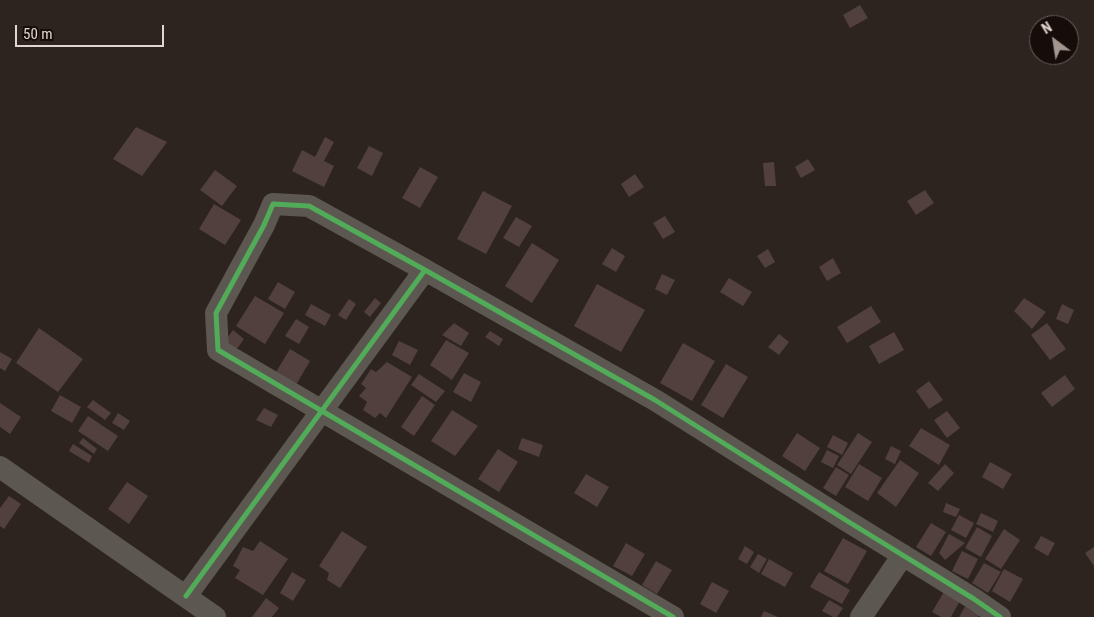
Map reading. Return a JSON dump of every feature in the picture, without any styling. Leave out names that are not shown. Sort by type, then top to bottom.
[{"type":"street","points":[[673,617],[218,350],[216,314],[264,225],[273,204],[309,206],[655,400],[1000,617]]},
{"type":"street","points":[[186,596],[425,270]]},
{"type":"street","points":[[0,467],[215,617]]},
{"type":"street","points":[[861,617],[903,555]]},
{"type":"building","points":[[860,5],[868,18],[850,28],[843,15]]},
{"type":"building","points":[[136,127],[167,142],[142,176],[113,159]]},
{"type":"building","points":[[325,137],[334,142],[324,161],[334,166],[324,187],[292,171],[302,150],[315,157]]},
{"type":"building","points":[[369,146],[383,153],[372,176],[357,168]]},
{"type":"building","points":[[808,159],[815,170],[801,178],[795,167]]},
{"type":"building","points":[[774,162],[776,186],[765,186],[763,163]]},
{"type":"building","points":[[420,167],[438,177],[420,208],[402,198]]},
{"type":"building","points":[[215,170],[237,186],[222,206],[200,190]]},
{"type":"building","points":[[635,174],[644,187],[629,197],[621,184]]},
{"type":"building","points":[[925,190],[934,203],[916,215],[907,201]]},
{"type":"building","points":[[483,191],[512,206],[486,254],[457,239]]},
{"type":"building","points":[[214,204],[241,220],[225,245],[199,229]]},
{"type":"building","points":[[665,216],[675,232],[663,239],[653,223]]},
{"type":"building","points":[[516,217],[532,226],[519,247],[503,238]]},
{"type":"building","points":[[532,243],[559,260],[532,303],[505,286]]},
{"type":"building","points":[[612,248],[625,256],[616,272],[602,264]]},
{"type":"building","points":[[768,249],[775,262],[765,268],[757,256]]},
{"type":"building","points":[[833,258],[841,273],[827,281],[819,267]]},
{"type":"building","points":[[662,274],[675,280],[667,295],[655,289]]},
{"type":"building","points":[[729,278],[752,292],[743,306],[720,292]]},
{"type":"building","points":[[278,282],[295,292],[285,309],[268,299]]},
{"type":"building","points":[[597,284],[645,310],[621,352],[574,326]]},
{"type":"building","points":[[255,296],[284,313],[265,344],[236,326]]},
{"type":"building","points":[[375,298],[381,303],[370,317],[364,312]]},
{"type":"building","points":[[1024,298],[1046,312],[1032,329],[1014,311]]},
{"type":"building","points":[[349,299],[356,304],[346,320],[338,315]]},
{"type":"building","points":[[311,304],[331,315],[325,326],[305,315]]},
{"type":"building","points":[[1062,304],[1074,310],[1068,324],[1056,319]]},
{"type":"building","points":[[871,306],[881,322],[847,343],[837,327]]},
{"type":"building","points":[[296,319],[309,327],[299,344],[285,336]]},
{"type":"building","points":[[454,323],[469,333],[461,346],[442,335]]},
{"type":"building","points":[[1047,323],[1066,349],[1050,360],[1031,335]]},
{"type":"building","points":[[39,328],[83,359],[58,392],[16,363]]},
{"type":"building","points":[[233,330],[244,339],[234,353],[223,344]]},
{"type":"building","points":[[490,331],[503,339],[499,346],[485,337]]},
{"type":"building","points":[[894,332],[904,350],[879,364],[869,346]]},
{"type":"building","points":[[779,334],[789,342],[779,355],[768,347]]},
{"type":"building","points":[[446,340],[469,353],[452,380],[430,365]]},
{"type":"building","points":[[399,341],[418,350],[410,365],[392,355]]},
{"type":"building","points":[[683,343],[715,361],[692,401],[660,383]]},
{"type":"building","points":[[290,349],[310,361],[296,385],[276,372]]},
{"type":"building","points":[[0,352],[12,359],[5,371],[0,368]]},
{"type":"building","points":[[387,362],[412,377],[386,418],[380,413],[375,418],[363,410],[367,402],[359,396],[366,388],[361,384],[371,369],[376,372]]},
{"type":"building","points":[[726,364],[748,377],[723,418],[701,405]]},
{"type":"building","points":[[464,373],[481,382],[471,402],[453,392]]},
{"type":"building","points":[[419,374],[445,391],[436,402],[411,385]]},
{"type":"building","points":[[1065,375],[1075,389],[1052,407],[1041,393]]},
{"type":"building","points":[[929,381],[943,400],[929,409],[916,391]]},
{"type":"building","points":[[60,395],[81,407],[72,423],[51,411]]},
{"type":"building","points":[[422,396],[435,405],[414,436],[401,427]]},
{"type":"building","points":[[93,400],[111,413],[105,420],[87,407]]},
{"type":"building","points":[[0,403],[21,417],[10,434],[0,427]]},
{"type":"building","points":[[264,408],[278,415],[271,427],[256,420]]},
{"type":"building","points":[[452,410],[478,426],[455,456],[431,441]]},
{"type":"building","points":[[947,411],[960,428],[947,438],[934,420]]},
{"type":"building","points":[[118,413],[130,421],[124,430],[112,423]]},
{"type":"building","points":[[88,416],[118,436],[108,451],[78,431]]},
{"type":"building","points":[[921,428],[950,445],[939,465],[909,446]]},
{"type":"building","points":[[797,433],[820,448],[805,471],[782,456]]},
{"type":"building","points":[[858,433],[872,442],[851,474],[837,465]]},
{"type":"building","points":[[833,435],[848,443],[842,455],[827,447]]},
{"type":"building","points":[[83,438],[97,449],[94,454],[79,443]]},
{"type":"building","points":[[522,438],[543,445],[539,457],[518,449]]},
{"type":"building","points":[[73,444],[92,456],[89,463],[69,451]]},
{"type":"building","points":[[891,446],[901,451],[895,464],[885,459]]},
{"type":"building","points":[[498,449],[518,462],[499,492],[478,479]]},
{"type":"building","points":[[827,450],[839,456],[833,468],[821,462]]},
{"type":"building","points":[[900,460],[919,473],[896,507],[877,493]]},
{"type":"building","points":[[990,462],[1012,474],[1003,489],[982,477]]},
{"type":"building","points":[[859,464],[882,478],[868,501],[845,487]]},
{"type":"building","points":[[945,464],[954,473],[938,491],[928,483]]},
{"type":"building","points":[[836,467],[849,475],[836,496],[823,488]]},
{"type":"building","points":[[586,474],[609,487],[597,507],[574,493]]},
{"type":"building","points":[[127,482],[148,496],[129,524],[108,509]]},
{"type":"building","points":[[9,496],[21,504],[4,529],[0,526],[0,508]]},
{"type":"building","points":[[946,503],[960,509],[956,517],[943,512]]},
{"type":"building","points":[[981,513],[998,521],[993,532],[976,524]]},
{"type":"building","points":[[959,515],[974,523],[966,538],[951,530]]},
{"type":"building","points":[[931,523],[946,532],[931,556],[916,547]]},
{"type":"building","points":[[977,527],[992,536],[981,557],[965,548]]},
{"type":"building","points":[[1004,529],[1020,540],[1001,569],[985,559]]},
{"type":"building","points":[[342,531],[367,547],[340,588],[327,580],[329,573],[319,566]]},
{"type":"building","points":[[949,534],[965,543],[945,560],[939,553]]},
{"type":"building","points":[[1041,536],[1055,543],[1048,556],[1034,548]]},
{"type":"building","points":[[843,538],[867,551],[848,584],[824,571]]},
{"type":"building","points":[[260,541],[288,559],[263,595],[235,578],[240,570],[233,566],[243,547],[253,551]]},
{"type":"building","points":[[626,543],[645,554],[632,576],[613,566]]},
{"type":"building","points":[[745,546],[754,552],[747,564],[738,559]]},
{"type":"building","points":[[1094,547],[1094,566],[1085,553]]},
{"type":"building","points":[[962,551],[978,559],[968,579],[952,571]]},
{"type":"building","points":[[758,554],[767,559],[759,573],[750,567]]},
{"type":"building","points":[[769,559],[793,573],[785,587],[761,574]]},
{"type":"building","points":[[656,561],[672,570],[657,594],[642,585]]},
{"type":"building","points":[[984,563],[1001,572],[988,593],[972,583]]},
{"type":"building","points":[[1004,569],[1023,579],[1010,602],[992,591]]},
{"type":"building","points":[[292,572],[306,580],[293,601],[280,593]]},
{"type":"building","points":[[819,572],[850,590],[842,604],[810,587]]},
{"type":"building","points":[[712,582],[729,591],[716,613],[700,604]]},
{"type":"building","points":[[945,590],[961,599],[951,617],[941,617],[932,612]]},
{"type":"building","points":[[266,598],[279,608],[272,617],[252,617]]},
{"type":"building","points":[[829,600],[843,608],[837,617],[822,611]]},
{"type":"building","points":[[967,603],[981,611],[978,617],[959,617]]},
{"type":"building","points":[[764,611],[778,617],[761,617]]},
{"type":"cycle path","points":[[425,270],[309,206],[273,204],[264,225],[216,313],[218,350],[673,617]]},
{"type":"cycle path","points":[[186,596],[425,270],[655,400],[1000,617]]}]
